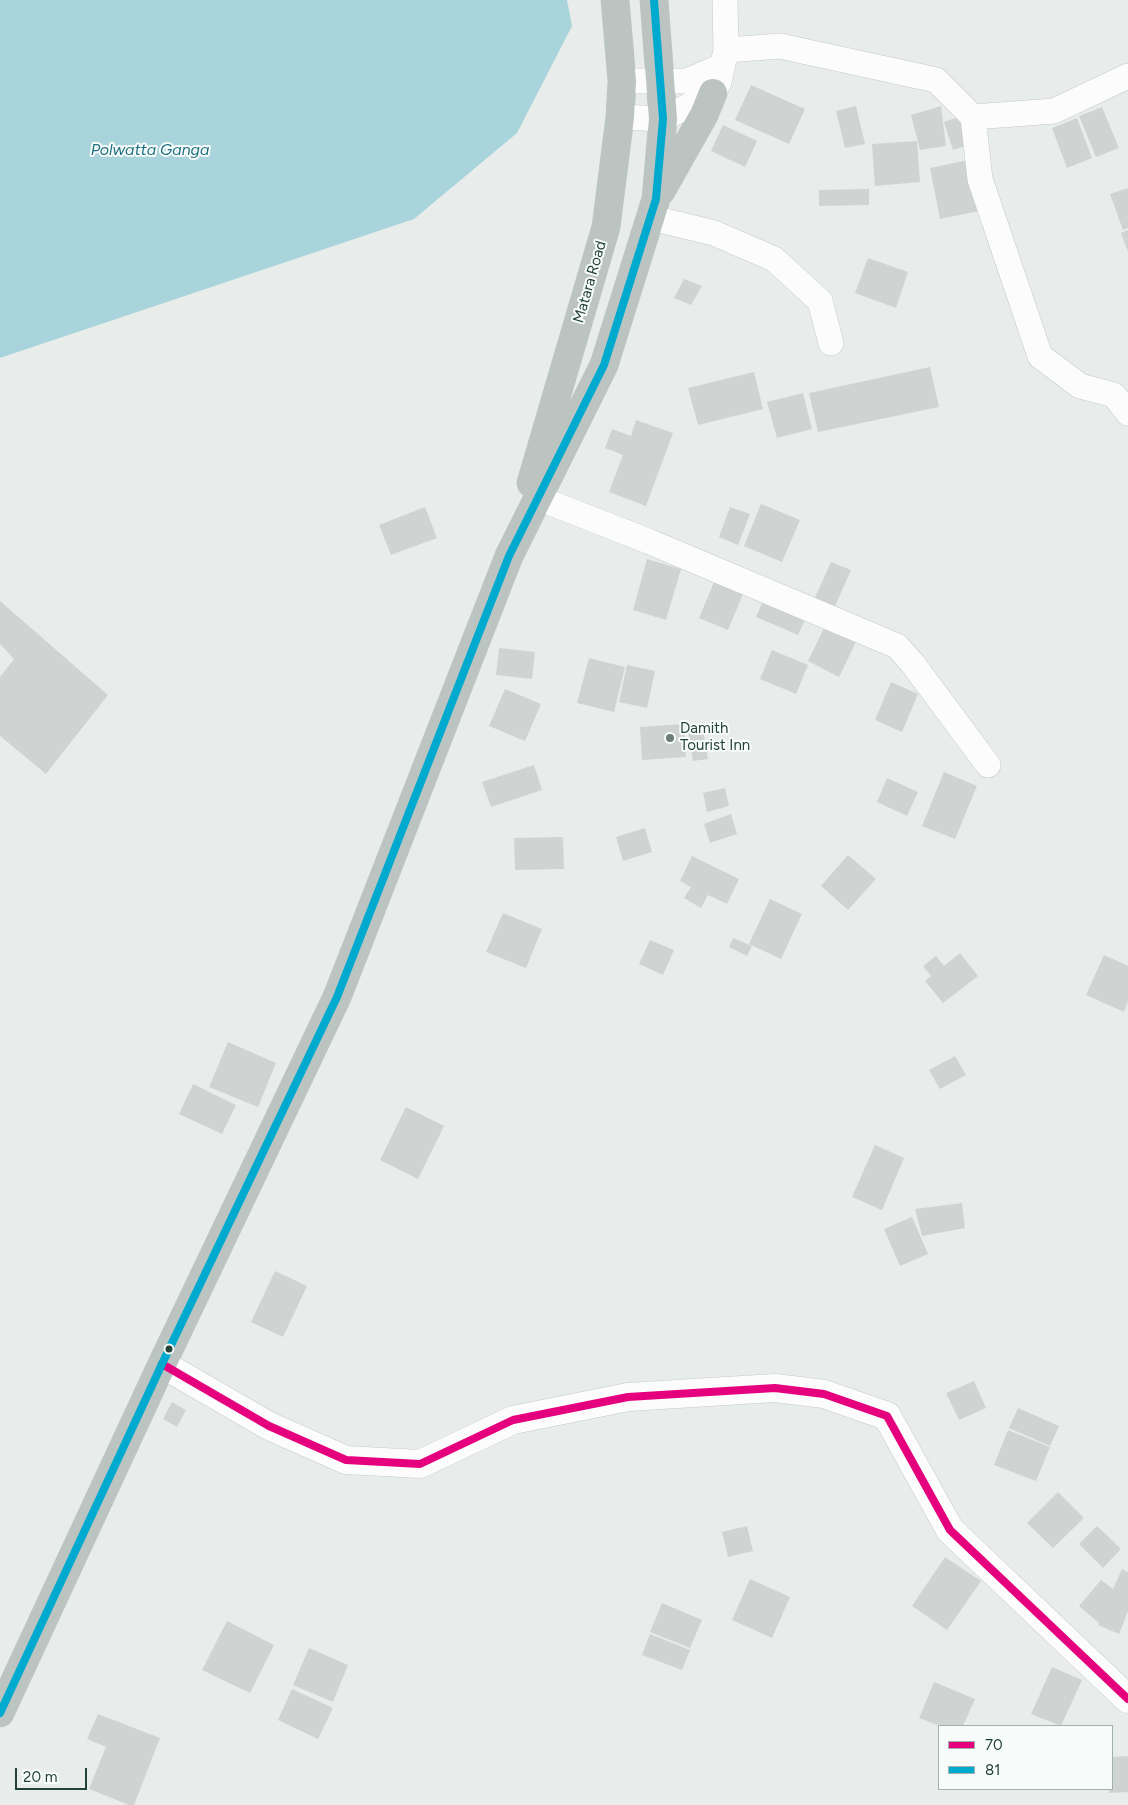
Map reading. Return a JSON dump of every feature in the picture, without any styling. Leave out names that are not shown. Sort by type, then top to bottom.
[{"type":"highway","name":"Matara Road","points":[[0,1713],[162,1364],[337,997],[509,556],[606,227],[620,117],[622,81],[615,0]]},
{"type":"highway","name":"Matara Road","points":[[509,556],[604,365],[654,209],[663,119],[654,0]]},
{"type":"highway","points":[[654,209],[704,115],[713,93]]},
{"type":"main road","points":[[162,1364],[269,1426],[346,1460],[420,1464],[514,1420],[628,1397],[775,1388],[824,1394],[860,1406],[887,1416],[950,1530],[1128,1699]]},
{"type":"street","points":[[620,117],[663,119],[713,93],[719,82],[724,58],[726,0]]},
{"type":"street","points":[[622,81],[687,81],[724,58],[780,46],[936,80],[973,117],[980,179],[1040,356],[1080,386],[1114,395],[1128,412]]},
{"type":"street","points":[[973,117],[1054,111],[1128,76]]},
{"type":"street","points":[[654,209],[774,259],[820,301],[831,343]]},
{"type":"street","points":[[538,498],[656,544],[897,646],[913,664],[988,765]]},
{"type":"water","name":"Polwatta Ganga","points":[[0,0],[567,0],[572,26],[517,133],[414,219],[0,358]]},
{"type":"building","points":[[751,85],[805,109],[789,144],[735,120]]},
{"type":"building","points":[[856,106],[865,144],[845,148],[836,111]]},
{"type":"building","points":[[941,106],[946,146],[920,150],[911,115]]},
{"type":"building","points":[[1102,107],[1119,148],[1096,157],[1079,116]]},
{"type":"building","points":[[959,117],[968,145],[953,150],[944,122]]},
{"type":"building","points":[[1077,118],[1092,158],[1067,168],[1052,128]]},
{"type":"building","points":[[723,125],[757,141],[745,167],[711,151]]},
{"type":"building","points":[[917,141],[920,182],[875,186],[872,144]]},
{"type":"building","points":[[968,160],[979,211],[940,219],[930,168]]},
{"type":"building","points":[[1128,188],[1128,228],[1123,230],[1110,194]]},
{"type":"building","points":[[869,189],[869,205],[819,206],[819,190]]},
{"type":"building","points":[[1128,230],[1128,252],[1121,233]]},
{"type":"building","points":[[868,258],[908,272],[896,308],[855,293]]},
{"type":"building","points":[[684,279],[702,286],[691,305],[674,298]]},
{"type":"building","points":[[930,367],[939,407],[818,432],[809,393]]},
{"type":"building","points":[[754,372],[763,409],[698,425],[688,388]]},
{"type":"building","points":[[803,393],[812,429],[777,438],[767,402]]},
{"type":"building","points":[[636,420],[673,433],[646,506],[609,492],[623,455],[605,448],[612,429],[631,436]]},
{"type":"building","points":[[761,504],[800,520],[782,562],[744,546]]},
{"type":"building","points":[[425,507],[437,538],[391,555],[379,525]]},
{"type":"building","points":[[730,507],[750,514],[738,545],[719,537]]},
{"type":"building","points":[[647,559],[681,569],[666,620],[633,610]]},
{"type":"building","points":[[831,562],[851,570],[832,613],[812,604]]},
{"type":"building","points":[[717,575],[746,587],[728,630],[699,618]]},
{"type":"building","points":[[766,594],[808,613],[798,635],[756,617]]},
{"type":"building","points":[[0,601],[108,695],[46,774],[0,736],[0,677],[14,659],[0,644]]},
{"type":"building","points":[[827,622],[858,638],[839,677],[808,661]]},
{"type":"building","points":[[499,648],[535,652],[532,679],[496,675]]},
{"type":"building","points":[[772,650],[808,665],[796,694],[760,679]]},
{"type":"building","points":[[589,658],[625,667],[614,712],[577,703]]},
{"type":"building","points":[[627,665],[655,671],[647,708],[619,702]]},
{"type":"building","points":[[891,682],[918,694],[902,732],[875,720]]},
{"type":"building","points":[[505,689],[541,704],[525,741],[489,726]]},
{"type":"building","points":[[684,724],[686,757],[642,760],[640,727]]},
{"type":"building","points":[[702,724],[708,759],[693,761],[687,726]]},
{"type":"building","points":[[534,765],[542,790],[491,807],[482,782]]},
{"type":"building","points":[[944,772],[977,786],[955,839],[922,826]]},
{"type":"building","points":[[887,778],[918,792],[907,816],[877,802]]},
{"type":"building","points":[[725,788],[729,806],[707,812],[703,793]]},
{"type":"building","points":[[731,814],[737,834],[710,843],[704,824]]},
{"type":"building","points":[[645,828],[652,852],[623,861],[616,837]]},
{"type":"building","points":[[563,837],[564,869],[515,870],[514,838]]},
{"type":"building","points":[[848,855],[876,879],[848,910],[821,886]]},
{"type":"building","points":[[692,856],[739,879],[727,904],[708,895],[701,908],[684,898],[691,887],[680,881]]},
{"type":"building","points":[[770,899],[802,914],[781,959],[749,944]]},
{"type":"building","points":[[503,913],[542,929],[526,968],[486,952]]},
{"type":"building","points":[[733,938],[752,946],[747,956],[729,947]]},
{"type":"building","points":[[650,940],[674,950],[663,975],[639,964]]},
{"type":"building","points":[[960,953],[978,976],[943,1003],[925,981],[931,976],[923,966],[936,956],[944,966]]},
{"type":"building","points":[[1104,955],[1128,966],[1128,1001],[1124,1012],[1086,995]]},
{"type":"building","points":[[228,1042],[276,1063],[258,1107],[209,1087]]},
{"type":"building","points":[[955,1056],[966,1075],[940,1089],[929,1070]]},
{"type":"building","points":[[193,1084],[236,1105],[222,1134],[179,1114]]},
{"type":"building","points":[[406,1107],[444,1126],[418,1179],[380,1160]]},
{"type":"building","points":[[875,1145],[904,1158],[882,1210],[852,1197]]},
{"type":"building","points":[[962,1203],[965,1228],[922,1236],[915,1209]]},
{"type":"building","points":[[912,1217],[928,1254],[900,1266],[884,1229]]},
{"type":"building","points":[[275,1271],[307,1286],[283,1337],[251,1322]]},
{"type":"building","points":[[974,1381],[986,1408],[959,1420],[946,1393]]},
{"type":"building","points":[[172,1402],[186,1410],[177,1427],[163,1419]]},
{"type":"building","points":[[1018,1408],[1059,1426],[1050,1446],[1009,1428]]},
{"type":"building","points":[[1008,1430],[1050,1447],[1036,1481],[994,1465]]},
{"type":"building","points":[[1058,1492],[1084,1518],[1053,1548],[1027,1523]]},
{"type":"building","points":[[747,1526],[753,1551],[728,1557],[722,1532]]},
{"type":"building","points":[[1097,1526],[1121,1549],[1103,1568],[1079,1544]]},
{"type":"building","points":[[945,1557],[981,1581],[947,1630],[912,1606]]},
{"type":"building","points":[[1122,1569],[1128,1572],[1128,1611],[1119,1634],[1098,1625],[1099,1623],[1079,1606],[1101,1580],[1113,1589]]},
{"type":"building","points":[[750,1579],[790,1597],[772,1638],[732,1620]]},
{"type":"building","points":[[662,1603],[702,1620],[690,1648],[650,1632]]},
{"type":"building","points":[[227,1621],[274,1645],[250,1693],[202,1670]]},
{"type":"building","points":[[650,1634],[690,1650],[682,1670],[642,1655]]},
{"type":"building","points":[[309,1648],[348,1665],[333,1702],[293,1685]]},
{"type":"building","points":[[1052,1667],[1082,1680],[1061,1725],[1031,1714]]},
{"type":"building","points":[[934,1682],[975,1699],[963,1725],[938,1725],[919,1718]]},
{"type":"building","points":[[292,1689],[333,1708],[318,1739],[278,1720]]},
{"type":"building","points":[[98,1714],[160,1738],[134,1805],[129,1805],[89,1789],[106,1747],[87,1739]]},
{"type":"building","points":[[1128,1756],[1128,1792],[1109,1793],[1109,1790],[1113,1790],[1113,1757]]},
{"type":"transit line","name":"81","points":[[0,1713],[162,1364],[337,997],[509,556],[604,365],[656,199],[663,119],[654,0]]},
{"type":"transit line","name":"70","points":[[162,1364],[269,1426],[346,1460],[420,1464],[513,1420],[628,1397],[775,1388],[824,1394],[887,1416],[950,1530],[1128,1699]]},
{"type":"place","name":"Damith Tourist Inn","points":[[670,738]]}]
